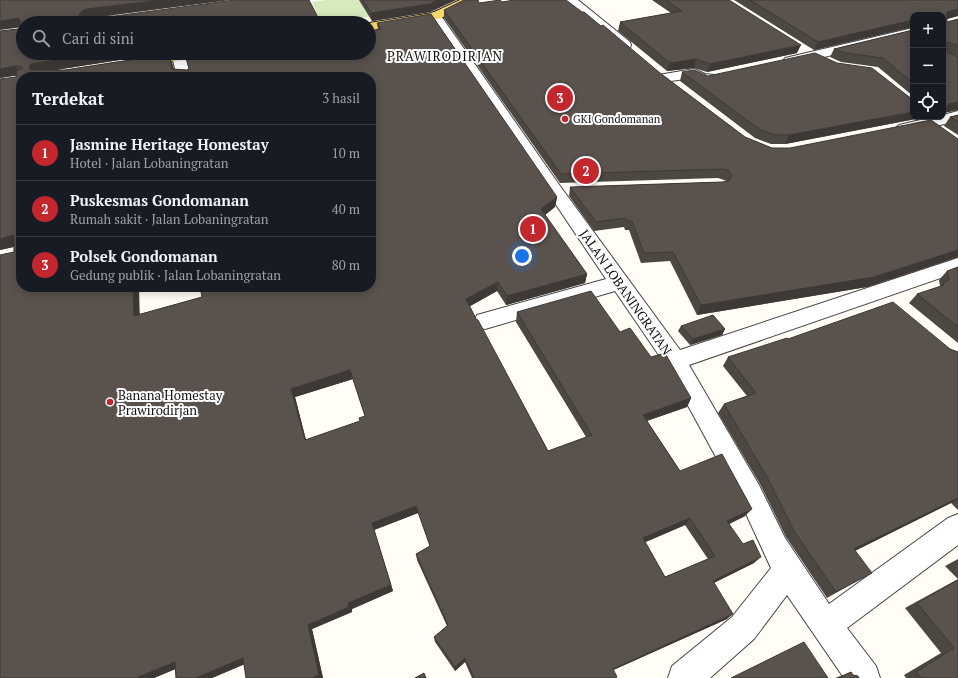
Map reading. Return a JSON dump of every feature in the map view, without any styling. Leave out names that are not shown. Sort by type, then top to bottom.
[{"type":"main road","points":[[376,26],[435,16],[469,0]]},
{"type":"main road","points":[[126,64],[152,60]]},
{"type":"street","points":[[571,0],[635,54]]},
{"type":"street","name":"JALAN LOBANINGRATAN","points":[[435,16],[562,190],[618,283],[675,361],[958,265]]},
{"type":"street","points":[[774,64],[909,36]]},
{"type":"street","points":[[799,48],[812,56],[832,64]]},
{"type":"street","points":[[180,60],[183,72]]},
{"type":"street","points":[[653,68],[677,88]]},
{"type":"street","points":[[664,78],[692,73],[703,79],[720,76]]},
{"type":"street","points":[[891,131],[935,124],[958,116]]},
{"type":"street","points":[[485,322],[618,283]]},
{"type":"street","points":[[879,292],[896,307]]},
{"type":"street","points":[[675,361],[750,494],[775,548],[788,570],[807,600],[864,678]]},
{"type":"street","points":[[826,626],[958,528]]},
{"type":"street","points":[[684,678],[708,659],[742,628],[764,604],[774,586],[788,570]]},
{"type":"green space","points":[[326,0],[378,0],[402,12],[373,16],[318,16],[312,2]]},
{"type":"building","points":[[0,0],[162,0],[87,9],[82,11],[79,15],[81,16],[16,16],[16,18],[0,21]]},
{"type":"building","points":[[234,0],[309,0],[317,16],[115,16]]},
{"type":"building","points":[[363,0],[438,0],[430,4],[371,13]]},
{"type":"building","points":[[464,0],[478,0],[479,3],[500,0],[502,2],[514,0],[566,0],[601,26],[603,25],[660,73],[745,137],[772,148],[790,148],[931,120],[958,139],[958,250],[874,277],[701,305],[673,252],[644,253],[632,221],[627,221],[626,218],[596,222],[570,187],[722,182],[729,181],[732,175],[728,170],[561,174],[444,10]]},
{"type":"building","points":[[666,0],[729,0],[801,45],[710,64],[696,59],[670,63],[620,22],[682,11]]},
{"type":"building","points":[[750,0],[958,0],[958,9],[947,12],[947,22],[958,19],[958,46],[949,42],[947,43],[947,52],[958,57],[958,102],[946,106],[946,12],[910,12],[910,21],[818,42]]},
{"type":"building","points":[[431,14],[557,197],[541,209],[587,274],[507,296],[498,282],[466,299],[476,319],[478,320],[548,451],[592,435],[517,312],[591,291],[620,332],[630,328],[651,357],[665,353],[691,398],[643,415],[680,471],[722,454],[752,509],[727,521],[743,544],[753,540],[761,557],[713,581],[733,614],[613,669],[617,677],[615,678],[474,678],[465,658],[455,667],[434,637],[448,625],[416,554],[430,546],[416,506],[372,523],[391,585],[348,603],[349,607],[308,625],[319,675],[312,678],[246,678],[243,658],[196,678],[176,678],[175,662],[136,678],[0,678],[0,255],[14,252],[14,235],[0,239],[0,79],[16,77],[16,292],[133,292],[134,316],[202,297],[201,292],[376,292],[376,72],[17,72],[17,70],[22,69],[22,67],[15,66],[0,69],[0,31],[16,29],[16,60],[57,60],[31,64],[29,68],[31,70],[65,70],[130,60],[170,60],[172,69],[187,70],[189,68],[187,60],[376,60],[376,30],[381,29],[377,23]],"holes":[[[350,370],[365,416],[359,418],[360,421],[305,440],[291,389]],[[690,518],[715,556],[665,577],[643,538]]]},
{"type":"building","points":[[910,31],[910,80],[883,58],[846,53],[834,49]]},
{"type":"building","points":[[815,53],[837,63],[872,68],[910,98],[910,113],[789,135],[775,135],[759,129],[682,72],[694,70],[708,76]]},
{"type":"building","points":[[958,115],[958,122],[950,117]]},
{"type":"building","points":[[958,267],[958,327],[917,294],[944,285],[943,283],[949,280],[947,271]]},
{"type":"building","points":[[893,302],[950,349],[958,352],[958,498],[854,549],[872,573],[836,592],[794,531],[767,477],[724,404],[756,393],[728,357],[787,338],[788,339]]},
{"type":"building","points":[[713,315],[725,329],[693,339],[681,326]]},
{"type":"building","points":[[958,580],[958,678],[921,678],[916,672],[954,648],[917,603]]},
{"type":"building","points":[[804,642],[828,678],[731,678]]},
{"type":"building","points":[[851,672],[859,678],[838,678]]},
{"type":"building","points":[[424,673],[426,678],[415,678]]},
{"type":"place","name":"Polsek Gondomanan","points":[[560,98]]},
{"type":"place","name":"GKI Gondomanan","points":[[565,119]]},
{"type":"place","name":"Puskesmas Gondomanan","points":[[586,171]]},
{"type":"place","name":"Jasmine Heritage Homestay","points":[[533,229]]},
{"type":"place","name":"Banana Homestay Prawirodirjan","points":[[110,402]]},
{"type":"district","name":"PRAWIRODIRJAN","points":[[445,56]]}]
